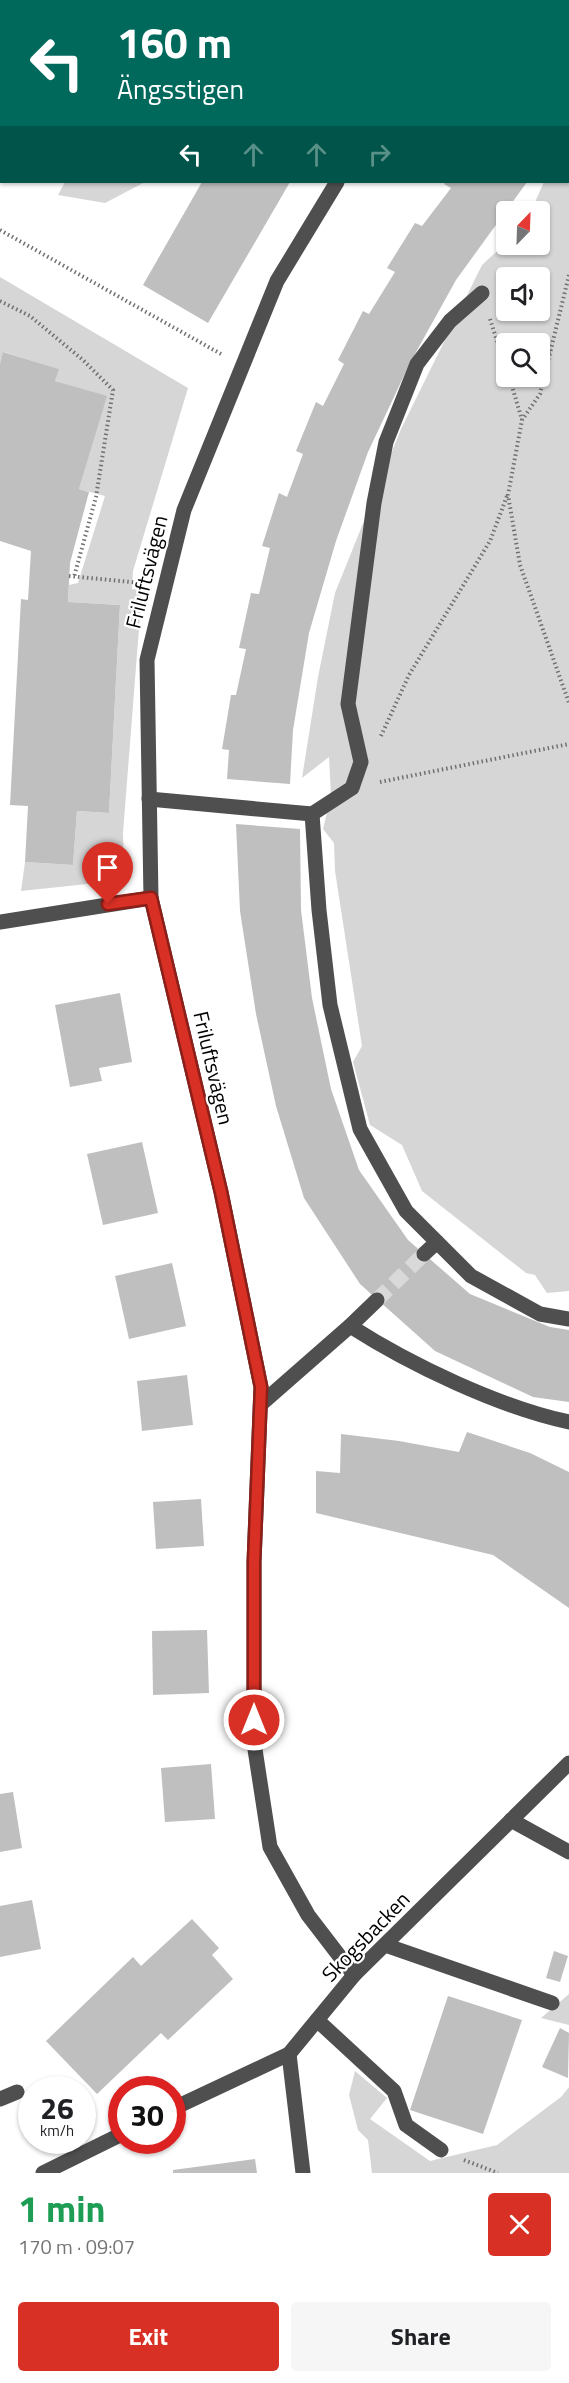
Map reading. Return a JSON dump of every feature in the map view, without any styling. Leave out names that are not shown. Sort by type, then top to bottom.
[{"type":"street","name":"Friluftsvägen","points":[[336,183],[277,281],[184,510],[147,660],[151,898],[221,1192],[261,1387],[254,1562],[254,1743],[270,1847],[308,1915],[354,1975]]},
{"type":"street","points":[[149,799],[312,814],[352,788],[361,762],[348,704],[374,503],[386,442],[417,364],[450,321],[482,293]]},
{"type":"street","points":[[312,814],[319,910],[330,1005],[360,1129],[406,1211],[471,1276],[540,1314],[569,1319]]},
{"type":"street","points":[[0,922],[151,898]]},
{"type":"street","points":[[424,1254],[437,1242]]},
{"type":"street","points":[[261,1404],[377,1300]]},
{"type":"street","points":[[350,1326],[383,1347],[471,1388],[536,1415],[569,1422]]},
{"type":"street","name":"Skogsbacken","points":[[186,2102],[289,2054],[354,1975],[569,1763]]},
{"type":"street","points":[[512,1820],[569,1852]]},
{"type":"street","points":[[386,1945],[552,2003]]},
{"type":"street","points":[[316,2020],[394,2091],[406,2125],[441,2151]]},
{"type":"street","points":[[289,2054],[303,2173]]},
{"type":"street","points":[[0,2099],[17,2092]]},
{"type":"street","points":[[44,2173],[108,2141]]},
{"type":"path","points":[[0,230],[242,367]]},
{"type":"path","points":[[361,762],[370,755],[409,675],[490,541],[508,495],[522,420],[540,394],[569,275]]},
{"type":"path","points":[[482,293],[496,336]]},
{"type":"path","points":[[0,301],[30,316],[83,360],[113,390],[96,497],[72,577],[165,585]]},
{"type":"path","points":[[512,387],[522,420]]},
{"type":"path","points":[[508,495],[520,565],[569,703]]},
{"type":"path","points":[[352,788],[569,744]]},
{"type":"path","points":[[441,2151],[498,2173]]},
{"type":"shaded area","points":[[64,183],[143,183],[105,203],[58,195]]},
{"type":"shaded area","points":[[544,183],[569,183],[569,1291],[547,1293],[535,1275],[526,1273],[422,1191],[402,1145],[370,1125],[353,1062],[362,1046],[335,871],[334,843],[323,829],[331,796],[329,757],[302,778],[318,677],[335,593],[401,429],[482,265],[496,252],[496,255],[550,255],[550,201],[535,201]]},
{"type":"shaded area","points":[[0,277],[188,388],[133,571],[132,589],[142,590],[123,833],[124,868],[106,882],[21,891],[25,862],[73,865],[77,811],[109,813],[120,605],[68,602],[69,585],[78,583],[105,496],[79,489],[106,397],[55,381],[58,369],[4,352],[0,364]]},
{"type":"shaded area","points":[[569,1994],[569,2025],[541,2018]]},
{"type":"shaded area","points":[[355,2071],[387,2098],[370,2119],[430,2161],[497,2145],[561,2097],[569,2087],[569,2173],[372,2173],[368,2140],[358,2130],[349,2095]]},
{"type":"building","points":[[201,183],[289,183],[208,323],[143,285]]},
{"type":"building","points":[[526,183],[513,201],[496,201],[496,225],[456,280],[410,363],[368,452],[336,541],[309,633],[293,730],[290,784],[227,779],[229,750],[222,749],[231,695],[236,695],[246,649],[239,648],[251,593],[259,594],[270,548],[262,546],[279,493],[287,497],[303,454],[296,451],[316,402],[323,406],[344,364],[338,360],[363,311],[369,314],[395,272],[387,268],[415,223],[422,226],[451,188],[444,184]]},
{"type":"building","points":[[3,352],[59,369],[55,381],[107,396],[79,489],[89,492],[70,563],[68,602],[120,605],[109,813],[77,811],[73,865],[25,862],[28,806],[10,805],[21,599],[28,600],[31,551],[0,541],[0,364]]},
{"type":"building","points":[[236,824],[300,829],[301,910],[312,998],[331,1089],[359,1170],[408,1240],[470,1294],[550,1327],[569,1330],[569,1402],[533,1397],[435,1351],[360,1284],[304,1198],[276,1106],[256,1014],[240,911]]},
{"type":"building","points":[[120,993],[132,1062],[99,1068],[102,1081],[70,1087],[55,1005]]},
{"type":"building","points":[[142,1142],[158,1213],[103,1225],[87,1154]]},
{"type":"building","points":[[172,1263],[186,1326],[129,1339],[115,1276]]},
{"type":"building","points":[[187,1375],[193,1425],[142,1431],[137,1381]]},
{"type":"building","points":[[467,1432],[530,1453],[569,1472],[569,1608],[493,1555],[316,1513],[316,1471],[340,1473],[341,1434],[399,1441],[459,1452]]},
{"type":"building","points":[[201,1499],[204,1546],[156,1549],[153,1502]]},
{"type":"building","points":[[207,1630],[209,1693],[153,1695],[152,1631]]},
{"type":"building","points":[[211,1764],[215,1819],[165,1822],[161,1768]]},
{"type":"building","points":[[13,1792],[22,1848],[0,1852],[0,1794]]},
{"type":"building","points":[[32,1900],[41,1949],[0,1957],[0,1906]]},
{"type":"building","points":[[192,1919],[219,1948],[212,1955],[233,1979],[168,2040],[161,2033],[116,2076],[108,2076],[108,2084],[97,2094],[96,2076],[80,2076],[46,2041],[133,1957],[141,1966]]},
{"type":"building","points":[[554,1951],[568,1956],[560,1982],[546,1978]]},
{"type":"building","points":[[448,1996],[522,2020],[483,2134],[410,2110]]},
{"type":"building","points":[[560,2028],[569,2033],[568,2078],[542,2067]]},
{"type":"building","points":[[255,2159],[257,2173],[173,2173],[173,2170]]},
{"type":"tunnel","points":[[377,1300],[424,1254]]},
{"type":"route","points":[[108,904],[151,898],[221,1192],[261,1387],[254,1562],[254,1720]]}]
